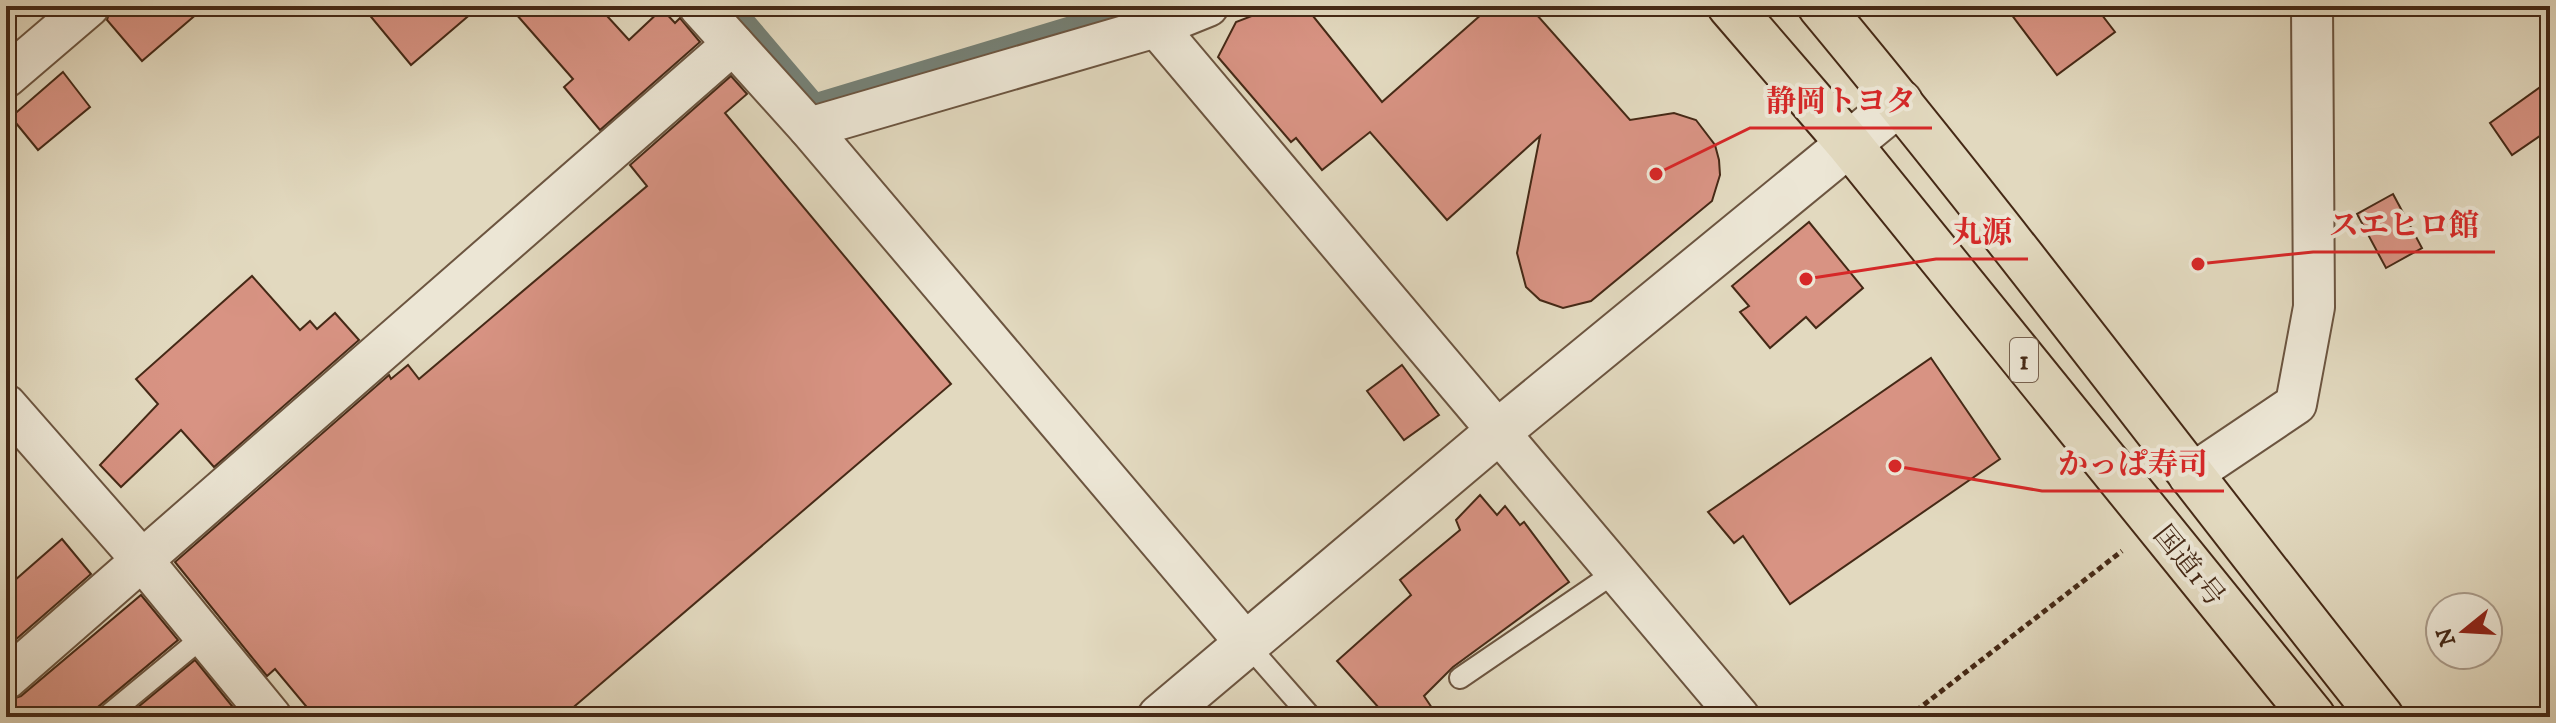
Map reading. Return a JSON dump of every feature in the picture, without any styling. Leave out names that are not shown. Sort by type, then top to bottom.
[{"type":"highway","name":"国道1号","points":[[1730,6],[1849,144],[2313,717]]},
{"type":"highway","name":"国道1号","points":[[1820,6],[1900,102],[2189,476],[2381,717]]},
{"type":"street","points":[[6,77],[89,6]]},
{"type":"street","points":[[699,6],[809,128],[1246,643]]},
{"type":"street","points":[[809,128],[1148,16],[1208,6]]},
{"type":"street","points":[[2189,476],[2296,404],[2314,307],[2312,6]]},
{"type":"street","points":[[1148,16],[1739,717]]},
{"type":"street","points":[[6,679],[733,44]]},
{"type":"street","points":[[1160,717],[1499,431],[1900,102]]},
{"type":"street","points":[[6,405],[143,561],[271,717]]},
{"type":"lane","points":[[1460,678],[1617,571]]},
{"type":"lane","points":[[106,717],[204,636]]},
{"type":"lane","points":[[1246,643],[1311,717]]},
{"type":"path","points":[[1908,717],[2156,523]]},
{"type":"building","points":[[111,6],[206,6],[142,61],[107,20]]},
{"type":"building","points":[[362,6],[480,6],[411,65]]},
{"type":"building","points":[[509,6],[598,6],[629,40],[662,9],[675,23],[680,18],[700,42],[600,130],[564,87],[573,79]]},
{"type":"building","points":[[1278,6],[1305,6],[1382,102],[1491,6],[1529,6],[1630,120],[1674,113],[1696,120],[1715,145],[1719,160],[1720,175],[1712,201],[1591,301],[1563,308],[1540,300],[1526,287],[1517,253],[1540,136],[1447,220],[1370,132],[1322,170],[1296,138],[1291,142],[1218,57],[1236,22]]},
{"type":"building","points":[[2005,6],[2095,6],[2115,32],[2057,75]]},
{"type":"building","points":[[63,72],[90,107],[38,150],[11,117]]},
{"type":"building","points":[[731,76],[747,94],[725,113],[951,384],[562,717],[315,717],[275,669],[267,676],[175,562],[389,375],[391,379],[408,365],[419,379],[647,186],[630,165]]},
{"type":"building","points":[[2550,80],[2550,129],[2512,155],[2490,123]]},
{"type":"building","points":[[2393,194],[2422,248],[2386,268],[2357,214]]},
{"type":"building","points":[[1809,222],[1863,288],[1816,328],[1806,317],[1770,348],[1740,312],[1749,306],[1732,286]]},
{"type":"building","points":[[252,276],[300,330],[310,321],[317,329],[335,313],[359,340],[214,467],[181,430],[121,487],[100,465],[158,404],[136,379]]},
{"type":"building","points":[[1931,358],[2000,459],[1790,604],[1743,536],[1734,543],[1708,512]]},
{"type":"building","points":[[1402,365],[1439,415],[1404,440],[1367,391]]},
{"type":"building","points":[[1480,495],[1497,515],[1505,506],[1520,525],[1524,522],[1569,582],[1453,667],[1424,696],[1438,717],[1387,717],[1337,661],[1411,595],[1400,580],[1460,530],[1456,520]]},
{"type":"building","points":[[62,539],[91,574],[6,648],[6,588]]},
{"type":"building","points":[[141,595],[178,640],[98,707],[93,717],[6,717],[6,701],[21,696]]},
{"type":"building","points":[[195,660],[232,706],[220,717],[126,717]]},
{"type":"waterway","points":[[736,6],[816,100],[1127,6]]},
{"type":"place","name":"静岡トヨタ","points":[[1656,174]]},
{"type":"place","name":"スエヒロ館","points":[[2198,264]]},
{"type":"place","name":"丸源","points":[[1806,279]]},
{"type":"place","name":"かっぱ寿司","points":[[1895,466]]}]
